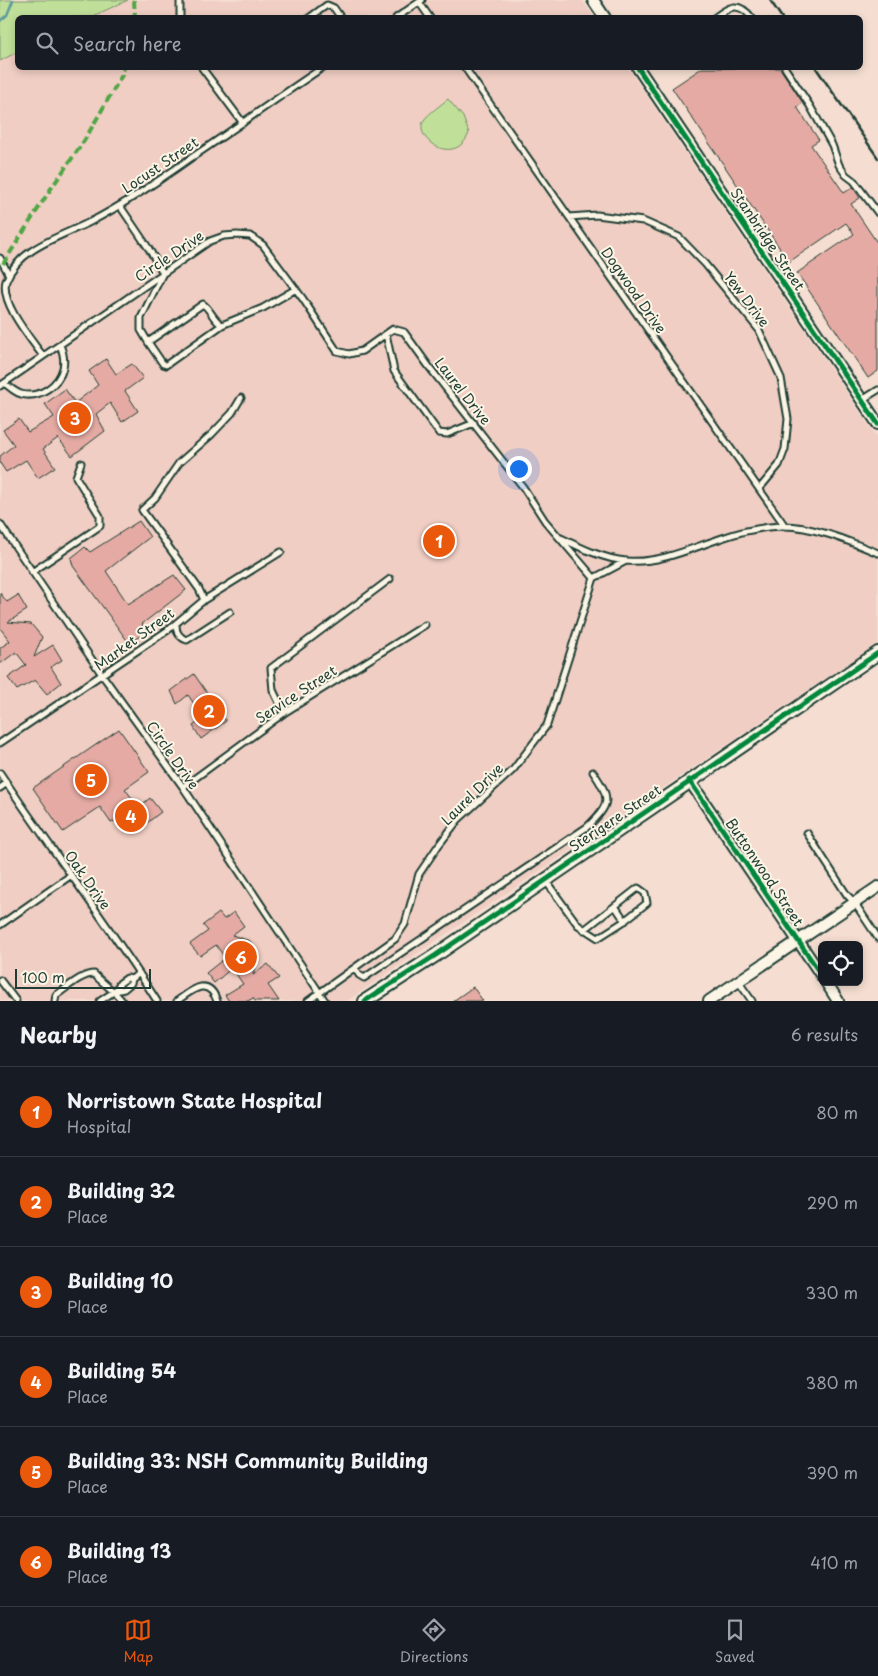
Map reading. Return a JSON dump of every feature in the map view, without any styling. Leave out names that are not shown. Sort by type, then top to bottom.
[{"type":"street","points":[[593,0],[602,15]]},
{"type":"street","name":"Stanbridge Street","points":[[640,70],[878,424]]},
{"type":"street","name":"Sterigere Street","points":[[365,1001],[436,955],[878,653]]},
{"type":"street","name":"Buttonwood Street","points":[[690,780],[818,970]]},
{"type":"street","points":[[709,1001],[878,887]]},
{"type":"street","points":[[829,986],[838,1001]]},
{"type":"lane","points":[[180,0],[180,15]]},
{"type":"lane","points":[[400,15],[421,1],[428,15]]},
{"type":"lane","points":[[314,15],[326,5],[334,8],[339,15]]},
{"type":"lane","points":[[718,15],[731,6],[740,7],[749,15]]},
{"type":"lane","points":[[203,70],[243,123]]},
{"type":"lane","name":"Locust Street","points":[[6,282],[15,265],[25,256],[42,245],[120,206],[319,70]]},
{"type":"lane","name":"Dogwood Drive","points":[[466,70],[785,526]]},
{"type":"lane","points":[[786,70],[810,106],[846,176],[854,181],[878,213]]},
{"type":"lane","points":[[120,206],[163,273],[142,318],[142,330],[163,364],[166,365],[222,325],[264,308],[296,289]]},
{"type":"lane","name":"Yew Drive","points":[[569,217],[597,215],[643,221],[679,237],[705,264],[759,330],[781,378],[788,419],[785,449],[779,465],[759,489]]},
{"type":"lane","name":"Circle Drive","points":[[2,384],[210,241],[224,236],[250,236],[263,245],[296,289],[337,352],[350,354],[362,351],[393,330],[404,332]]},
{"type":"lane","points":[[0,258],[9,275]]},
{"type":"lane","points":[[0,290],[6,282]]},
{"type":"lane","points":[[6,282],[4,293],[8,305],[43,356]]},
{"type":"lane","points":[[148,342],[202,304],[206,306],[222,325]]},
{"type":"lane","name":"Laurel Drive","points":[[404,332],[523,487],[545,521],[594,578]]},
{"type":"lane","points":[[386,334],[394,371],[439,433],[446,434],[474,423]]},
{"type":"lane","points":[[2,384],[22,395],[33,395],[47,390],[58,380],[63,368],[64,356],[60,344]]},
{"type":"lane","points":[[862,400],[878,390]]},
{"type":"lane","points":[[204,600],[199,589],[142,510],[155,498],[179,463],[212,434],[232,413],[241,398]]},
{"type":"lane","points":[[32,572],[100,526],[100,516],[76,477],[81,464]]},
{"type":"lane","name":"Circle Drive","points":[[0,524],[103,676],[183,787],[325,1001]]},
{"type":"lane","name":"Laurel Drive","points":[[558,536],[576,546],[626,561],[662,557],[690,550],[752,529],[785,526],[832,536],[878,552]]},
{"type":"lane","name":"Market Street","points":[[0,744],[176,625],[204,600],[281,552]]},
{"type":"lane","name":"Laurel Drive","points":[[308,1001],[395,939],[406,924],[419,874],[438,846],[458,820],[513,770],[547,725],[594,578],[626,561]]},
{"type":"lane","points":[[284,713],[273,690],[271,668],[390,579]]},
{"type":"lane","points":[[176,625],[176,630],[183,639],[187,640],[230,612]]},
{"type":"lane","name":"Service Street","points":[[183,787],[284,713],[425,625]]},
{"type":"lane","points":[[355,968],[364,978],[587,827],[602,812],[606,804],[602,785],[593,772]]},
{"type":"lane","name":"Oak Drive","points":[[0,773],[139,973],[156,1001]]},
{"type":"lane","points":[[0,788],[7,783]]},
{"type":"lane","points":[[807,833],[847,895],[854,902],[878,938]]},
{"type":"lane","points":[[0,925],[70,876]]},
{"type":"lane","points":[[544,880],[578,926],[584,930],[598,938],[625,921],[647,903],[644,893],[638,888],[584,930]]},
{"type":"lane","points":[[615,906],[625,921]]},
{"type":"lane","points":[[100,1001],[115,991],[120,983],[127,978],[132,979],[139,973]]},
{"type":"lane","points":[[55,1001],[56,995],[90,974],[94,974],[102,984],[115,991],[122,1001]]},
{"type":"lane","points":[[0,980],[16,1001]]},
{"type":"lane","points":[[738,981],[752,1001]]},
{"type":"lane","points":[[176,1001],[201,986],[211,990],[217,1001]]},
{"type":"shaded area","points":[[128,0],[582,0],[593,15],[97,15]]},
{"type":"shaded area","points":[[15,53],[15,70],[629,70],[878,439],[878,643],[347,1001],[0,1001],[0,61]]},
{"type":"green space","points":[[0,0],[128,0],[95,15],[15,15],[15,53],[0,61]]},
{"type":"green space","points":[[448,99],[463,117],[469,133],[463,143],[454,148],[445,149],[429,142],[424,135],[422,127],[426,117]]},
{"type":"building","points":[[699,70],[781,70],[803,103],[797,107],[819,140],[811,145],[844,193],[853,187],[860,198],[851,204],[878,244],[878,371],[868,378],[797,273],[854,234],[846,223],[789,262],[672,88]]},
{"type":"building","points":[[106,359],[116,374],[132,364],[143,378],[125,391],[138,411],[122,422],[110,403],[96,414],[105,431],[72,456],[58,438],[43,449],[55,467],[38,478],[26,460],[6,472],[0,463],[0,456],[14,445],[3,430],[19,419],[28,432],[54,417],[45,404],[65,389],[75,403],[98,385],[89,371]]},
{"type":"building","points":[[139,521],[150,537],[106,571],[128,604],[174,575],[186,590],[142,624],[145,633],[129,643],[73,566],[71,558],[85,547],[90,552]]},
{"type":"building","points":[[0,593],[7,602],[18,595],[27,610],[8,622],[31,624],[42,637],[34,657],[53,645],[62,660],[51,667],[61,683],[47,694],[35,680],[17,690],[8,678],[26,665],[16,652],[0,664],[0,648],[10,641],[0,628]]},
{"type":"building","points":[[194,674],[226,721],[201,739],[193,726],[204,718],[188,695],[177,704],[171,691]]},
{"type":"building","points":[[119,729],[149,772],[125,789],[139,807],[150,798],[161,812],[134,833],[125,831],[118,819],[111,823],[100,807],[63,832],[33,788]]},
{"type":"building","points":[[234,912],[244,926],[232,935],[250,941],[259,955],[253,975],[268,964],[279,978],[268,985],[279,1001],[255,1001],[253,998],[248,1001],[229,1001],[225,995],[243,984],[232,968],[214,983],[206,973],[225,958],[216,945],[200,956],[190,944],[208,931],[203,925],[219,913],[224,919]]},
{"type":"building","points":[[473,987],[483,1001],[453,1001]]},
{"type":"waterway","points":[[0,21],[7,15],[13,0]]},
{"type":"railway","points":[[770,0],[780,15]]},
{"type":"railway","points":[[817,70],[878,158]]},
{"type":"marked path","points":[[134,0],[135,15]]},
{"type":"marked path","points":[[3,264],[84,141],[123,70]]},
{"type":"cycle path","points":[[639,70],[878,424]]},
{"type":"cycle path","points":[[365,1001],[436,955],[878,653]]},
{"type":"cycle path","points":[[689,780],[818,970]]},
{"type":"place","name":"Building 10","points":[[75,418]]},
{"type":"place","name":"Norristown State Hospital","points":[[439,541]]},
{"type":"place","name":"Building 32","points":[[209,711]]},
{"type":"place","name":"Building 33: NSH Community Building","points":[[91,780]]},
{"type":"place","name":"Building 54","points":[[131,816]]},
{"type":"place","name":"Building 13","points":[[241,957]]}]
